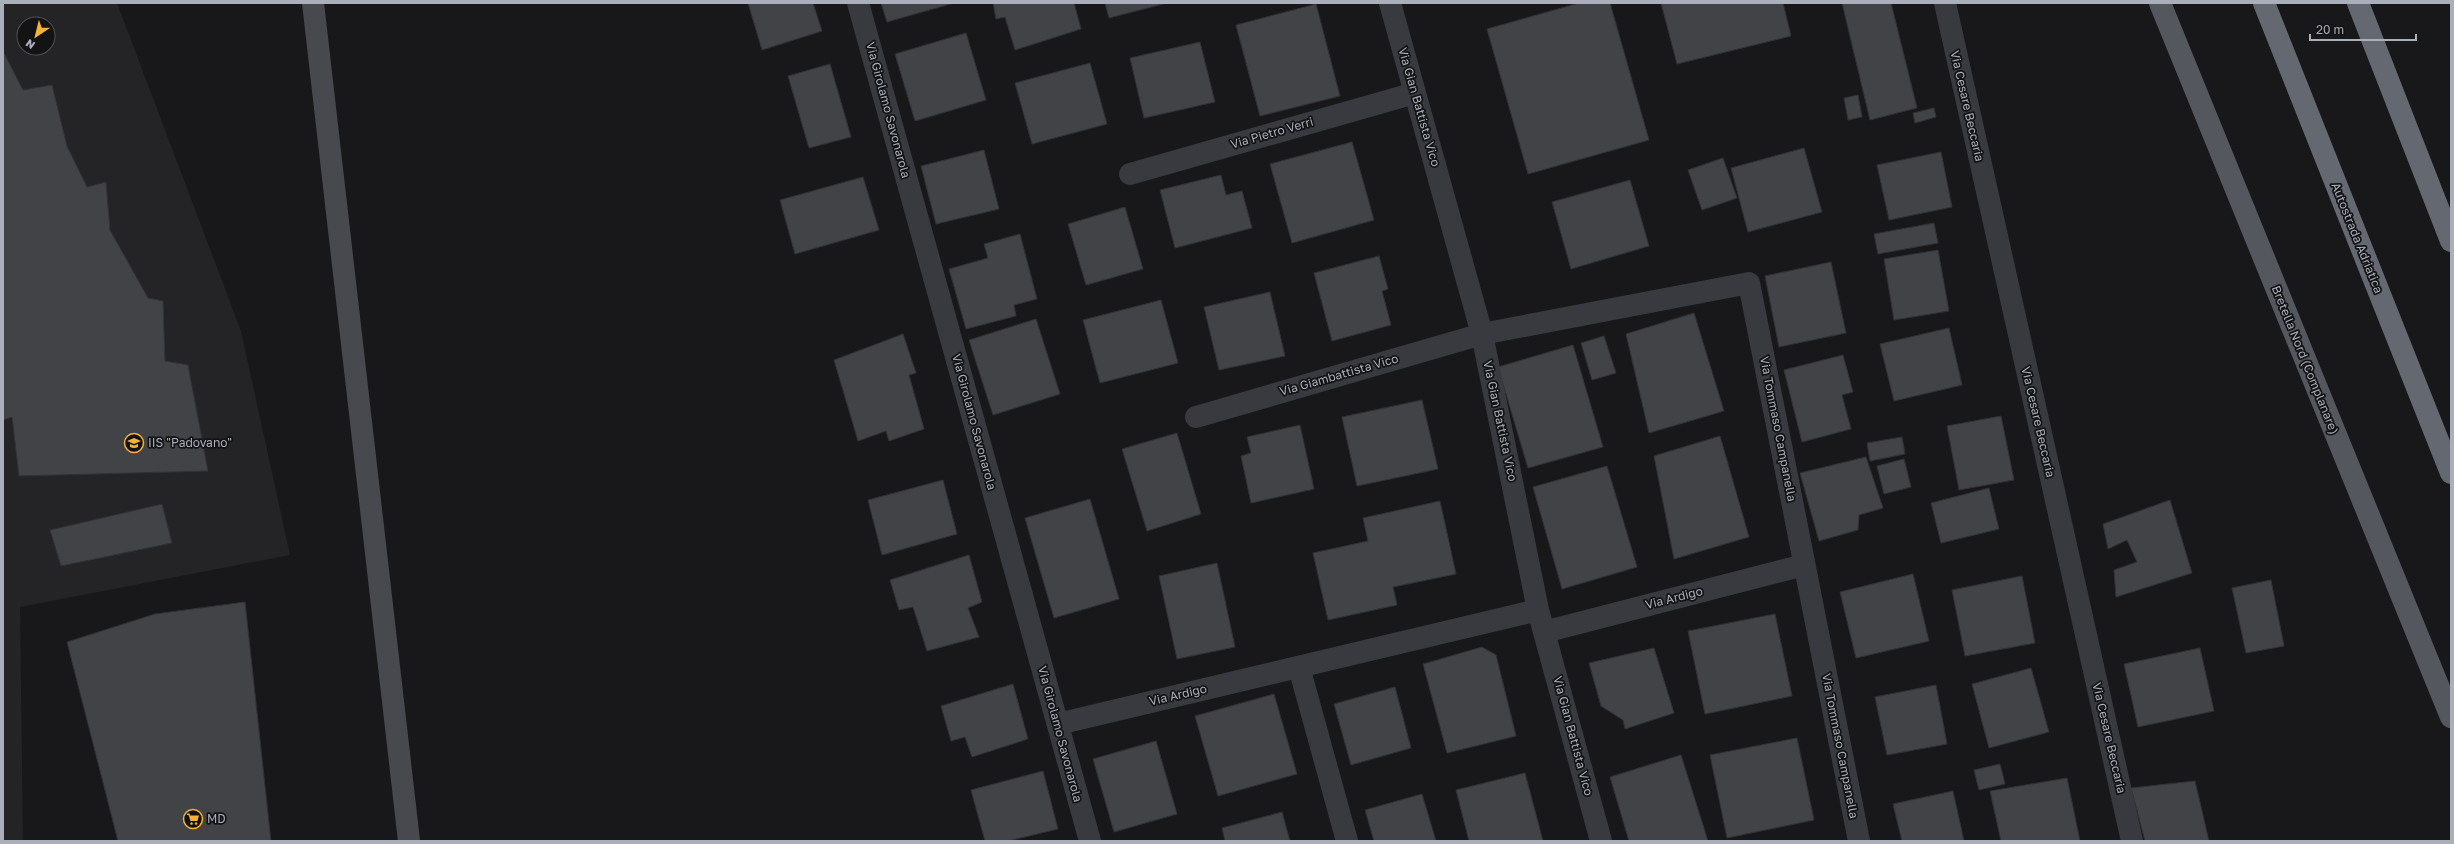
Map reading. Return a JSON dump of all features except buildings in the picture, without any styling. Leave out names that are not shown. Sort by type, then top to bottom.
[{"type":"highway","name":"Autostrada Adriatica","points":[[2264,3],[2451,473]]},
{"type":"highway","points":[[2358,3],[2451,241]]},
{"type":"main road","points":[[313,3],[409,841]]},
{"type":"main road","name":"Bretella Nord (Complanare)","points":[[2160,3],[2451,717]]},
{"type":"street","name":"Via Girolamo Savonarola","points":[[858,3],[1090,841]]},
{"type":"street","name":"Via Gian Battista Vico","points":[[1390,3],[1482,334],[1538,610],[1601,841]]},
{"type":"street","name":"Via Cesare Beccaria","points":[[1944,3],[2132,841]]},
{"type":"street","name":"Via Pietro Verri","points":[[1130,174],[1415,93]]},
{"type":"street","name":"Via Tommaso Campanella","points":[[1482,334],[1749,283],[1859,841]]},
{"type":"street","name":"Via Giambattista Vico","points":[[1196,417],[1482,334]]},
{"type":"street","name":"Via Ardigo","points":[[1544,632],[1804,564]]},
{"type":"street","name":"Via Ardigo","points":[[1058,724],[1538,610]]},
{"type":"street","points":[[1299,667],[1347,841]]},
{"type":"shaded area","name":"IIS \"Padovano\"","points":[[3,3],[117,3],[241,331],[290,555],[20,607],[23,841],[3,841]]},
{"type":"place","name":"IIS \"Padovano\"","points":[[134,443]]},
{"type":"place","name":"MD","points":[[193,819]]}]
